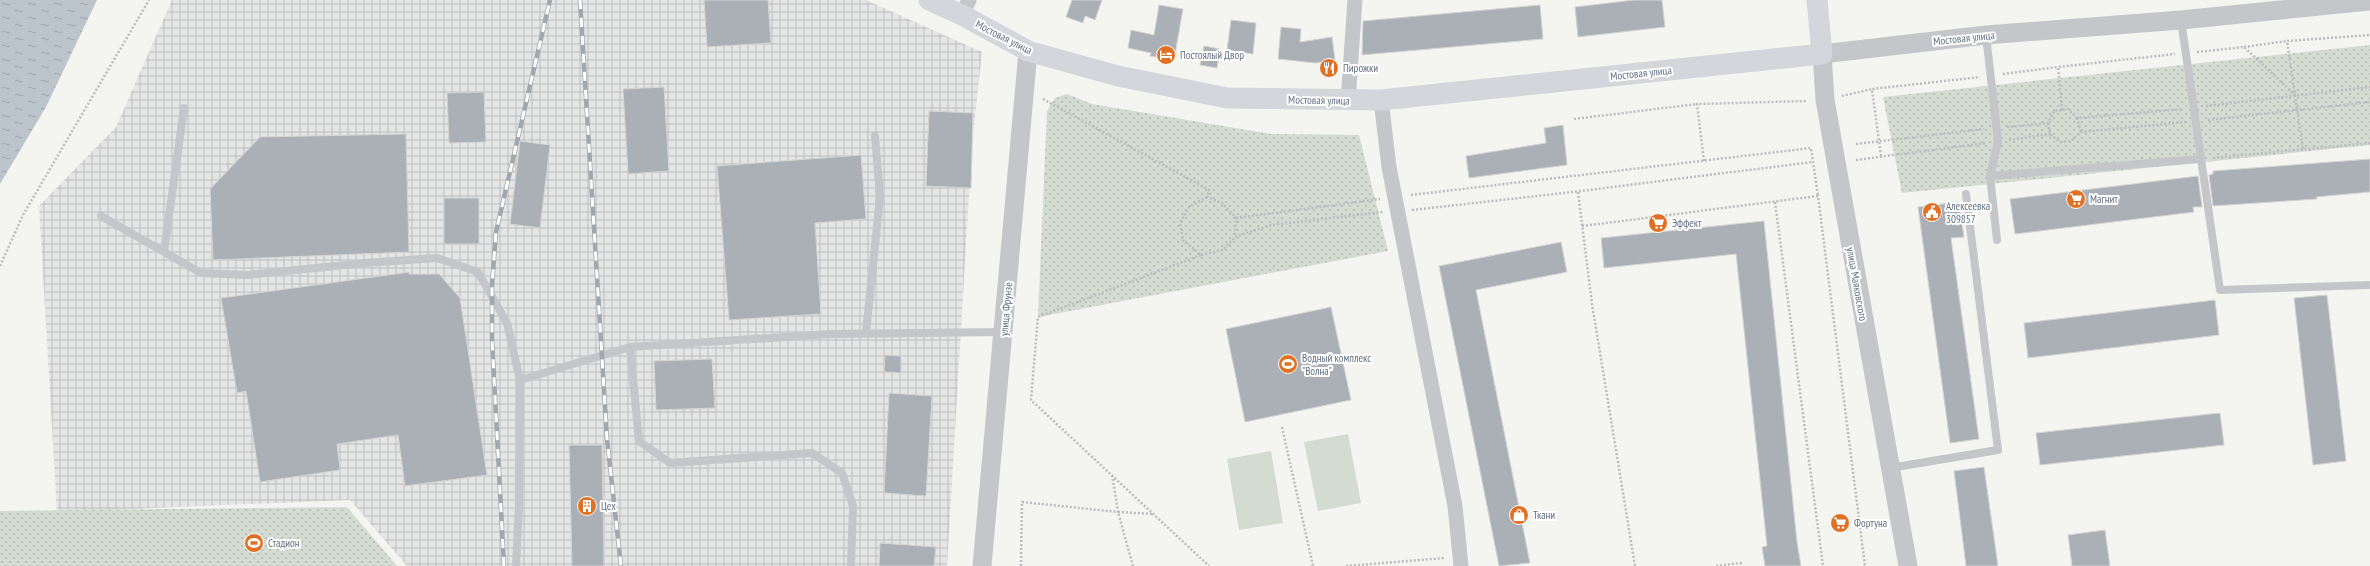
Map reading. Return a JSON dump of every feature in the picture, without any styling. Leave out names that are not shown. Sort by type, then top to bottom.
[{"type":"main road","name":"Мостовая улица","points":[[929,0],[966,8],[1028,51],[1118,76],[1227,98],[1348,101],[1381,100],[1822,54]]},
{"type":"main road","name":"улица Маяковского","points":[[1817,0],[1822,54]]},
{"type":"street","points":[[1348,101],[1355,0]]},
{"type":"street","name":"Мостовая улица","points":[[1822,54],[1986,35],[2181,20],[2370,2]]},
{"type":"street","name":"улица Фрунзе","points":[[982,566],[1028,51]]},
{"type":"street","name":"улица Маяковского","points":[[1822,54],[1825,100],[1908,566]]},
{"type":"street","points":[[1381,100],[1397,204],[1455,506],[1458,563]]},
{"type":"lane","points":[[2181,20],[2220,290],[2370,285]]},
{"type":"lane","points":[[1986,35],[1998,128],[1998,141],[1990,176],[1997,240]]},
{"type":"lane","points":[[164,252],[184,108]]},
{"type":"lane","points":[[866,333],[880,196],[875,136]]},
{"type":"lane","points":[[1990,176],[2200,159]]},
{"type":"lane","points":[[1890,468],[1998,450],[1966,194]]},
{"type":"lane","points":[[101,216],[201,273],[247,275],[365,262],[437,258],[478,272],[507,323],[520,380],[519,506],[516,566]]},
{"type":"lane","points":[[520,380],[630,346],[831,334],[1004,332]]},
{"type":"lane","points":[[630,346],[639,441],[670,463],[812,453],[842,473],[853,506],[851,566]]},
{"type":"path","points":[[0,266],[23,214],[149,0]]},
{"type":"path","points":[[1574,119],[1697,104],[1788,103],[1825,100],[1872,89],[2287,41],[2370,35]]},
{"type":"path","points":[[2287,41],[2303,150]]},
{"type":"path","points":[[2244,47],[2295,95]]},
{"type":"path","points":[[2058,67],[2062,110]]},
{"type":"path","points":[[2077,118],[2194,108],[2370,87]]},
{"type":"path","points":[[1872,89],[1881,156]]},
{"type":"path","points":[[1044,99],[1209,190],[1207,197],[1189,207],[1180,223],[1183,240],[1201,255]]},
{"type":"path","points":[[2081,132],[2077,118],[2068,109],[2054,111],[2048,123],[2050,134],[2060,142],[2071,141],[2081,132],[2370,102]]},
{"type":"path","points":[[1697,104],[1704,161]]},
{"type":"path","points":[[1856,144],[1879,140],[2048,123]]},
{"type":"path","points":[[1856,160],[2050,134]]},
{"type":"path","points":[[2200,159],[2370,143]]},
{"type":"path","points":[[1209,566],[1031,400],[1038,316],[1201,255],[1223,250],[1235,237],[1271,225],[1397,204],[1490,184],[1584,175],[1811,148],[1865,566]]},
{"type":"path","points":[[1236,218],[1397,204],[1578,192],[1812,162]]},
{"type":"path","points":[[1578,192],[1592,304],[1635,566]]},
{"type":"path","points":[[1582,226],[1818,196]]},
{"type":"path","points":[[1207,197],[1222,203],[1236,218],[1235,237]]},
{"type":"path","points":[[1776,202],[1823,566]]},
{"type":"path","points":[[1282,427],[1313,566]]},
{"type":"path","points":[[1112,474],[1118,512],[1133,566]]},
{"type":"path","points":[[1021,566],[1022,502],[1118,512],[1155,514]]},
{"type":"path","points":[[1346,566],[1458,563]]},
{"type":"path","points":[[1716,566],[1741,563],[1742,566]]},
{"type":"shaded area","points":[[172,0],[866,0],[982,52],[972,144],[947,566],[407,566],[350,500],[57,512],[39,206],[116,127]]},
{"type":"shaded area","points":[[2370,45],[2370,145],[1902,193],[1883,97]]},
{"type":"shaded area","points":[[1067,94],[1092,104],[1271,134],[1359,135],[1388,251],[1038,317],[1047,111],[1055,98]]},
{"type":"shaded area","points":[[1348,434],[1361,503],[1318,511],[1304,442]]},
{"type":"shaded area","points":[[1271,451],[1283,523],[1239,530],[1227,459]]},
{"type":"shaded area","points":[[347,507],[397,566],[0,566],[0,511]]},
{"type":"water","points":[[0,0],[97,0],[46,107],[0,184]]},
{"type":"building","points":[[704,0],[768,0],[771,43],[707,47]]},
{"type":"building","points":[[1072,0],[1102,0],[1095,20],[1085,16],[1083,23],[1066,17]]},
{"type":"building","points":[[1634,0],[1662,0],[1665,27],[1578,37],[1575,7]]},
{"type":"building","points":[[1159,5],[1183,9],[1174,60],[1150,56],[1151,53],[1128,48],[1131,30],[1154,35]]},
{"type":"building","points":[[1540,5],[1543,39],[1362,55],[1363,21]]},
{"type":"building","points":[[1231,20],[1256,23],[1253,54],[1227,50]]},
{"type":"building","points":[[1281,27],[1301,29],[1300,42],[1332,37],[1335,60],[1315,63],[1278,59]]},
{"type":"building","points":[[1204,46],[1220,49],[1217,68],[1200,65]]},
{"type":"building","points":[[664,87],[669,171],[628,174],[623,89]]},
{"type":"building","points":[[484,92],[486,142],[449,143],[447,93]]},
{"type":"building","points":[[929,111],[973,113],[971,188],[926,186]]},
{"type":"building","points":[[1563,125],[1567,165],[1469,178],[1466,156],[1546,143],[1544,128]]},
{"type":"building","points":[[406,134],[409,252],[213,260],[210,189],[260,137]]},
{"type":"building","points":[[520,141],[550,145],[540,228],[510,224]]},
{"type":"building","points":[[861,155],[866,219],[815,223],[821,314],[729,320],[717,166]]},
{"type":"building","points":[[2370,159],[2370,192],[2316,197],[2317,199],[2213,206],[2209,175],[2213,174],[2213,171]]},
{"type":"building","points":[[2198,176],[2202,207],[2193,207],[2194,212],[2015,234],[2010,199]]},
{"type":"building","points":[[444,198],[479,198],[479,244],[444,244]]},
{"type":"building","points":[[1959,202],[1964,237],[1951,238],[1979,439],[1950,443],[1918,207]]},
{"type":"building","points":[[1764,221],[1797,542],[1801,566],[1765,566],[1762,547],[1767,546],[1736,254],[1604,268],[1601,238]]},
{"type":"building","points":[[1561,242],[1567,272],[1476,290],[1530,563],[1499,566],[1439,266]]},
{"type":"building","points":[[409,272],[409,274],[439,274],[460,298],[487,475],[405,486],[398,435],[337,444],[340,470],[260,482],[246,391],[237,393],[221,298]]},
{"type":"building","points":[[2327,295],[2346,461],[2313,465],[2294,298]]},
{"type":"building","points":[[2215,300],[2219,335],[2028,358],[2024,323]]},
{"type":"building","name":"Водный комплекс \"Волна\"","points":[[1331,307],[1351,400],[1245,422],[1226,329]]},
{"type":"building","points":[[885,355],[901,356],[901,373],[884,372]]},
{"type":"building","points":[[712,359],[715,408],[656,410],[654,361]]},
{"type":"building","points":[[889,393],[932,396],[926,496],[884,493]]},
{"type":"building","points":[[2220,413],[2224,445],[2040,465],[2036,433]]},
{"type":"building","name":"Цех","points":[[569,445],[602,445],[604,566],[572,566]]},
{"type":"building","points":[[1984,467],[1998,566],[1966,566],[1954,471]]},
{"type":"building","points":[[2105,530],[2110,566],[2072,566],[2068,535]]},
{"type":"building","points":[[880,543],[936,547],[934,566],[879,566]]},
{"type":"railway","points":[[504,566],[492,340],[492,285],[496,232],[550,0]]},
{"type":"railway","points":[[580,0],[607,439],[621,566]]},
{"type":"place","name":"Постоялый Двор","points":[[1166,55]]},
{"type":"place","name":"Пирожки","points":[[1329,68]]},
{"type":"place","name":"Магнит","points":[[2076,199]]},
{"type":"place","name":"Алексеевка 309857","points":[[1932,212]]},
{"type":"place","name":"Эффект","points":[[1658,223]]},
{"type":"place","name":"Водный комплекс \"Волна\"","points":[[1288,364]]},
{"type":"place","name":"Цех","points":[[587,506]]},
{"type":"place","name":"Ткани","points":[[1519,515]]},
{"type":"place","name":"Фортуна","points":[[1840,523]]},
{"type":"place","name":"Стадион","points":[[254,543]]}]
